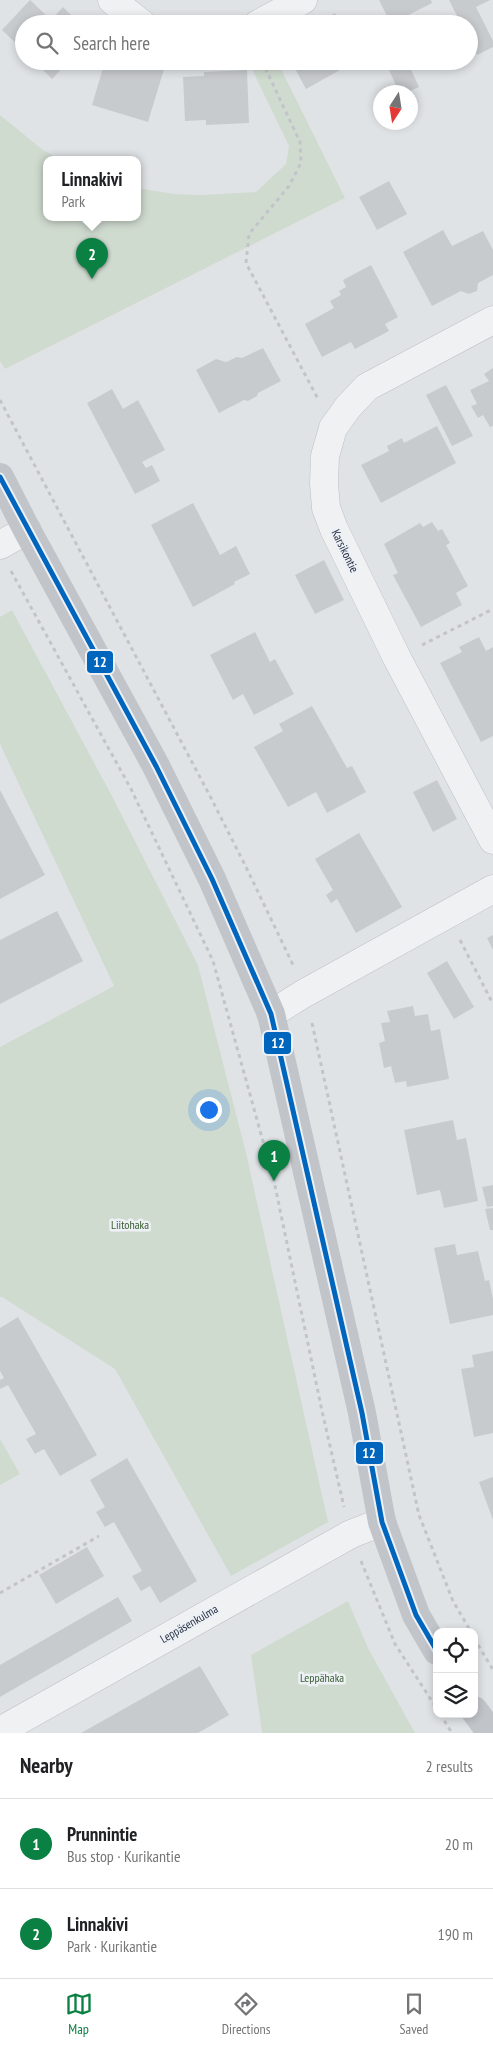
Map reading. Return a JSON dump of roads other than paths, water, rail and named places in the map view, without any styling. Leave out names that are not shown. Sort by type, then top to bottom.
[{"type":"main road","points":[[0,477],[156,766],[212,879],[271,1014],[362,1413],[382,1522],[416,1615],[433,1644]]},
{"type":"main road","points":[[478,1715],[492,1733]]},
{"type":"street","points":[[112,0],[131,15]]},
{"type":"street","points":[[275,15],[303,0]]},
{"type":"street","name":"Karsikontie","points":[[493,320],[366,387],[348,407],[334,428],[325,456],[324,483],[326,508],[334,529],[397,658],[493,840]]},
{"type":"street","points":[[5,557],[27,530]]},
{"type":"street","points":[[271,1014],[303,994],[493,888]]},
{"type":"street","name":"Leppäsenkulma","points":[[0,1731],[351,1534],[382,1522]]},
{"type":"place","name":"Linnakivi","points":[[92,279]]},
{"type":"place","name":"Prunnintie","points":[[274,1181]]},
{"type":"park label","name":"Liitohaka","points":[[130,1225]]},
{"type":"park label","name":"Leppähaka","points":[[322,1678]]}]
